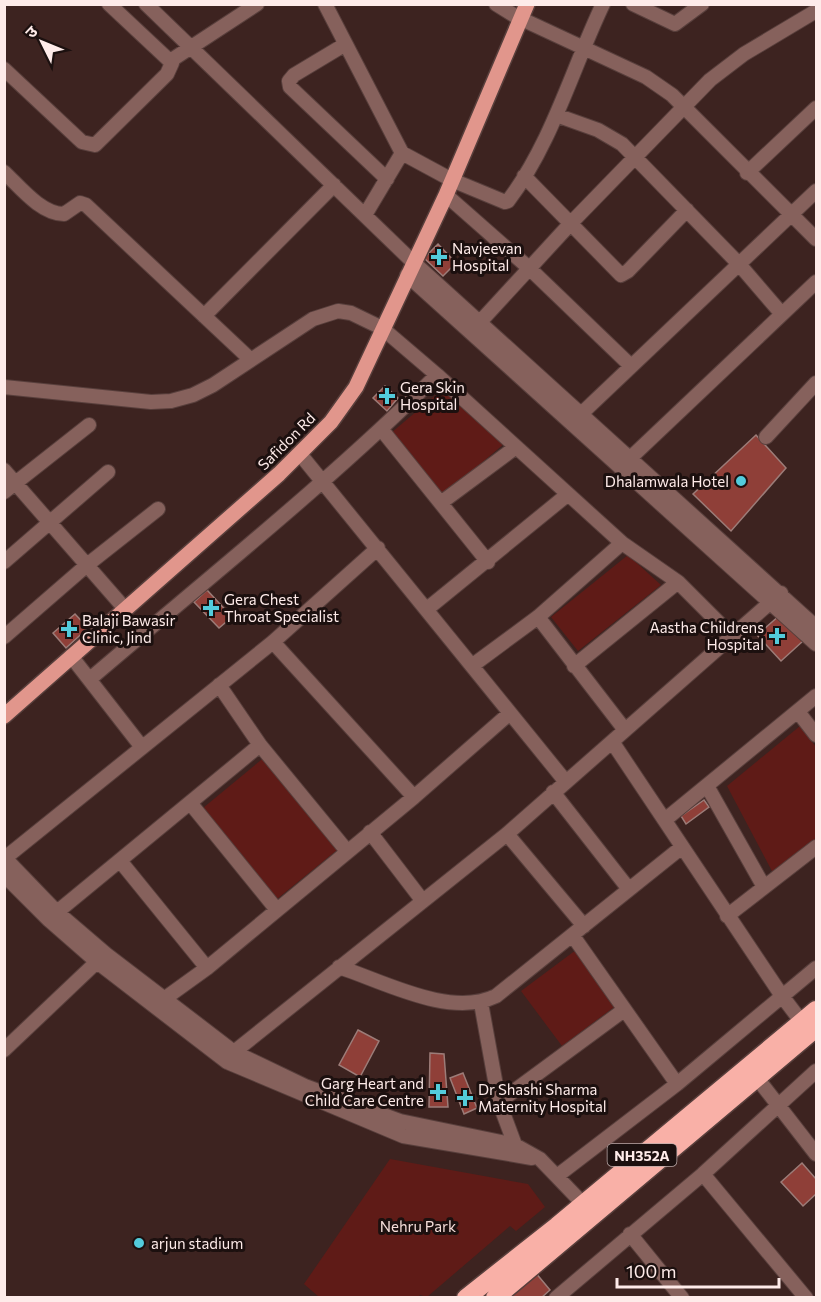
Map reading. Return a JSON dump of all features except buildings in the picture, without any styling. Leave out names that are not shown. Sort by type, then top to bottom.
[{"type":"highway","name":"NH352A","points":[[466,1298],[589,1210],[757,1078],[810,1028],[816,1010]]},
{"type":"highway","name":"NH352A","points":[[495,1298],[589,1210],[810,1028]]},
{"type":"main road","name":"Safidon Rd","points":[[524,20],[527,4]]},
{"type":"main road","name":"Safidon Rd","points":[[5,716],[300,454],[331,422],[356,387],[446,195],[484,108],[492,83],[524,20],[536,4]]},
{"type":"street","points":[[4,69],[82,142],[95,145],[171,68],[170,61],[109,4]]},
{"type":"street","points":[[146,4],[365,215],[410,268],[776,598],[816,627]]},
{"type":"street","points":[[170,61],[257,4]]},
{"type":"street","points":[[325,4],[344,45],[402,153],[452,180],[505,202],[525,176],[556,115],[582,48],[603,4]]},
{"type":"street","points":[[496,4],[524,20],[646,77],[684,104],[747,173],[816,239]]},
{"type":"street","points":[[633,4],[675,24],[702,4]]},
{"type":"street","points":[[480,322],[684,104],[725,67],[812,13],[816,28]]},
{"type":"street","points":[[344,45],[294,75],[289,81],[290,87],[387,179]]},
{"type":"street","points":[[747,173],[816,108]]},
{"type":"street","points":[[556,115],[612,136],[738,263],[782,313]]},
{"type":"street","points":[[365,215],[402,153]]},
{"type":"street","points":[[4,172],[43,207],[56,213],[64,214],[80,203],[86,205],[250,359]]},
{"type":"street","points":[[525,176],[611,266],[624,275],[687,210]]},
{"type":"street","points":[[204,316],[334,185]]},
{"type":"street","points":[[580,415],[816,191]]},
{"type":"street","points":[[446,195],[529,268],[631,366]]},
{"type":"street","points":[[410,268],[480,322],[580,415],[624,463]]},
{"type":"street","points":[[624,463],[816,282]]},
{"type":"street","points":[[4,387],[152,402],[171,401],[193,395],[213,385],[250,359],[325,314],[338,311],[351,313],[382,328],[622,543],[678,582],[733,637]]},
{"type":"street","points":[[90,679],[382,430],[437,375]]},
{"type":"street","points":[[766,437],[816,384]]},
{"type":"street","points":[[9,488],[89,425]]},
{"type":"street","points":[[382,430],[488,562]]},
{"type":"street","points":[[442,502],[516,447]]},
{"type":"street","points":[[300,454],[566,782]]},
{"type":"street","points":[[4,470],[9,488],[50,522],[126,610]]},
{"type":"street","points":[[4,562],[108,472]]},
{"type":"street","points":[[427,609],[488,562],[567,495]]},
{"type":"street","points":[[4,637],[87,565],[158,509]]},
{"type":"street","points":[[473,665],[538,617],[622,543]]},
{"type":"street","points":[[53,916],[5,857],[273,642],[378,548]]},
{"type":"street","points":[[574,666],[678,582]]},
{"type":"street","points":[[231,1057],[339,967],[507,834],[776,598]]},
{"type":"street","points":[[776,598],[816,644]]},
{"type":"street","points":[[538,617],[626,730]]},
{"type":"street","points":[[273,642],[414,797]]},
{"type":"street","points":[[71,656],[141,746]]},
{"type":"street","points":[[219,686],[260,745],[347,851]]},
{"type":"street","points":[[666,819],[799,713],[816,696]]},
{"type":"street","points":[[164,999],[207,968],[414,797],[510,713]]},
{"type":"street","points":[[799,713],[816,735]]},
{"type":"street","points":[[613,743],[666,819],[727,916],[782,996],[810,1028]]},
{"type":"street","points":[[53,916],[260,745]]},
{"type":"street","points":[[707,786],[764,887]]},
{"type":"street","points":[[553,792],[628,888]]},
{"type":"street","points":[[191,804],[277,910]]},
{"type":"street","points":[[370,832],[422,900]]},
{"type":"street","points":[[507,834],[584,926]]},
{"type":"street","points":[[339,967],[433,999],[459,1004],[481,1003],[496,996],[682,847]]},
{"type":"street","points":[[727,916],[816,847]]},
{"type":"street","points":[[120,862],[207,968]]},
{"type":"street","points":[[4,875],[101,958],[231,1057],[403,1136],[540,1159]]},
{"type":"street","points":[[573,936],[677,1084]]},
{"type":"street","points":[[101,958],[164,999],[231,1057],[400,1121],[515,1145],[540,1159],[589,1210]]},
{"type":"street","points":[[4,1050],[101,958]]},
{"type":"street","points":[[557,1176],[677,1084],[816,968]]},
{"type":"street","points":[[481,1003],[499,1102],[515,1145]]},
{"type":"street","points":[[499,1102],[624,1010]]},
{"type":"street","points":[[563,1295],[630,1234],[703,1174],[816,1071]]},
{"type":"street","points":[[757,1078],[816,1155]]},
{"type":"street","points":[[703,1174],[806,1298],[816,1289]]},
{"type":"street","points":[[630,1234],[682,1298]]},
{"type":"green space","points":[[444,388],[505,443],[444,495],[391,433]]},
{"type":"green space","points":[[628,555],[661,585],[578,651],[551,617]]},
{"type":"green space","points":[[800,726],[816,747],[816,838],[773,873],[727,786]]},
{"type":"green space","points":[[272,751],[347,842],[277,899],[203,808]]},
{"type":"green space","points":[[584,944],[625,999],[562,1046],[521,991]]},
{"type":"green space","name":"Nehru Park","points":[[390,1159],[528,1184],[545,1207],[516,1231],[510,1226],[427,1297],[420,1295],[417,1298],[319,1297],[304,1284]]},
{"type":"place","name":"Navjeevan Hospital","points":[[439,257]]},
{"type":"place","name":"Gera Skin Hospital","points":[[387,396]]},
{"type":"place","name":"Dhalamwala Hotel","points":[[741,481]]},
{"type":"place","name":"Gera Chest Throat Specialist","points":[[211,608]]},
{"type":"place","name":"Balaji Bawasir Clinic, Jind","points":[[69,629]]},
{"type":"place","name":"Aastha Childrens Hospital","points":[[777,636]]},
{"type":"place","name":"Garg Heart and Child Care Centre","points":[[438,1092]]},
{"type":"place","name":"Dr Shashi Sharma Maternity Hospital","points":[[465,1098]]},
{"type":"place","name":"arjun stadium","points":[[139,1243]]}]
